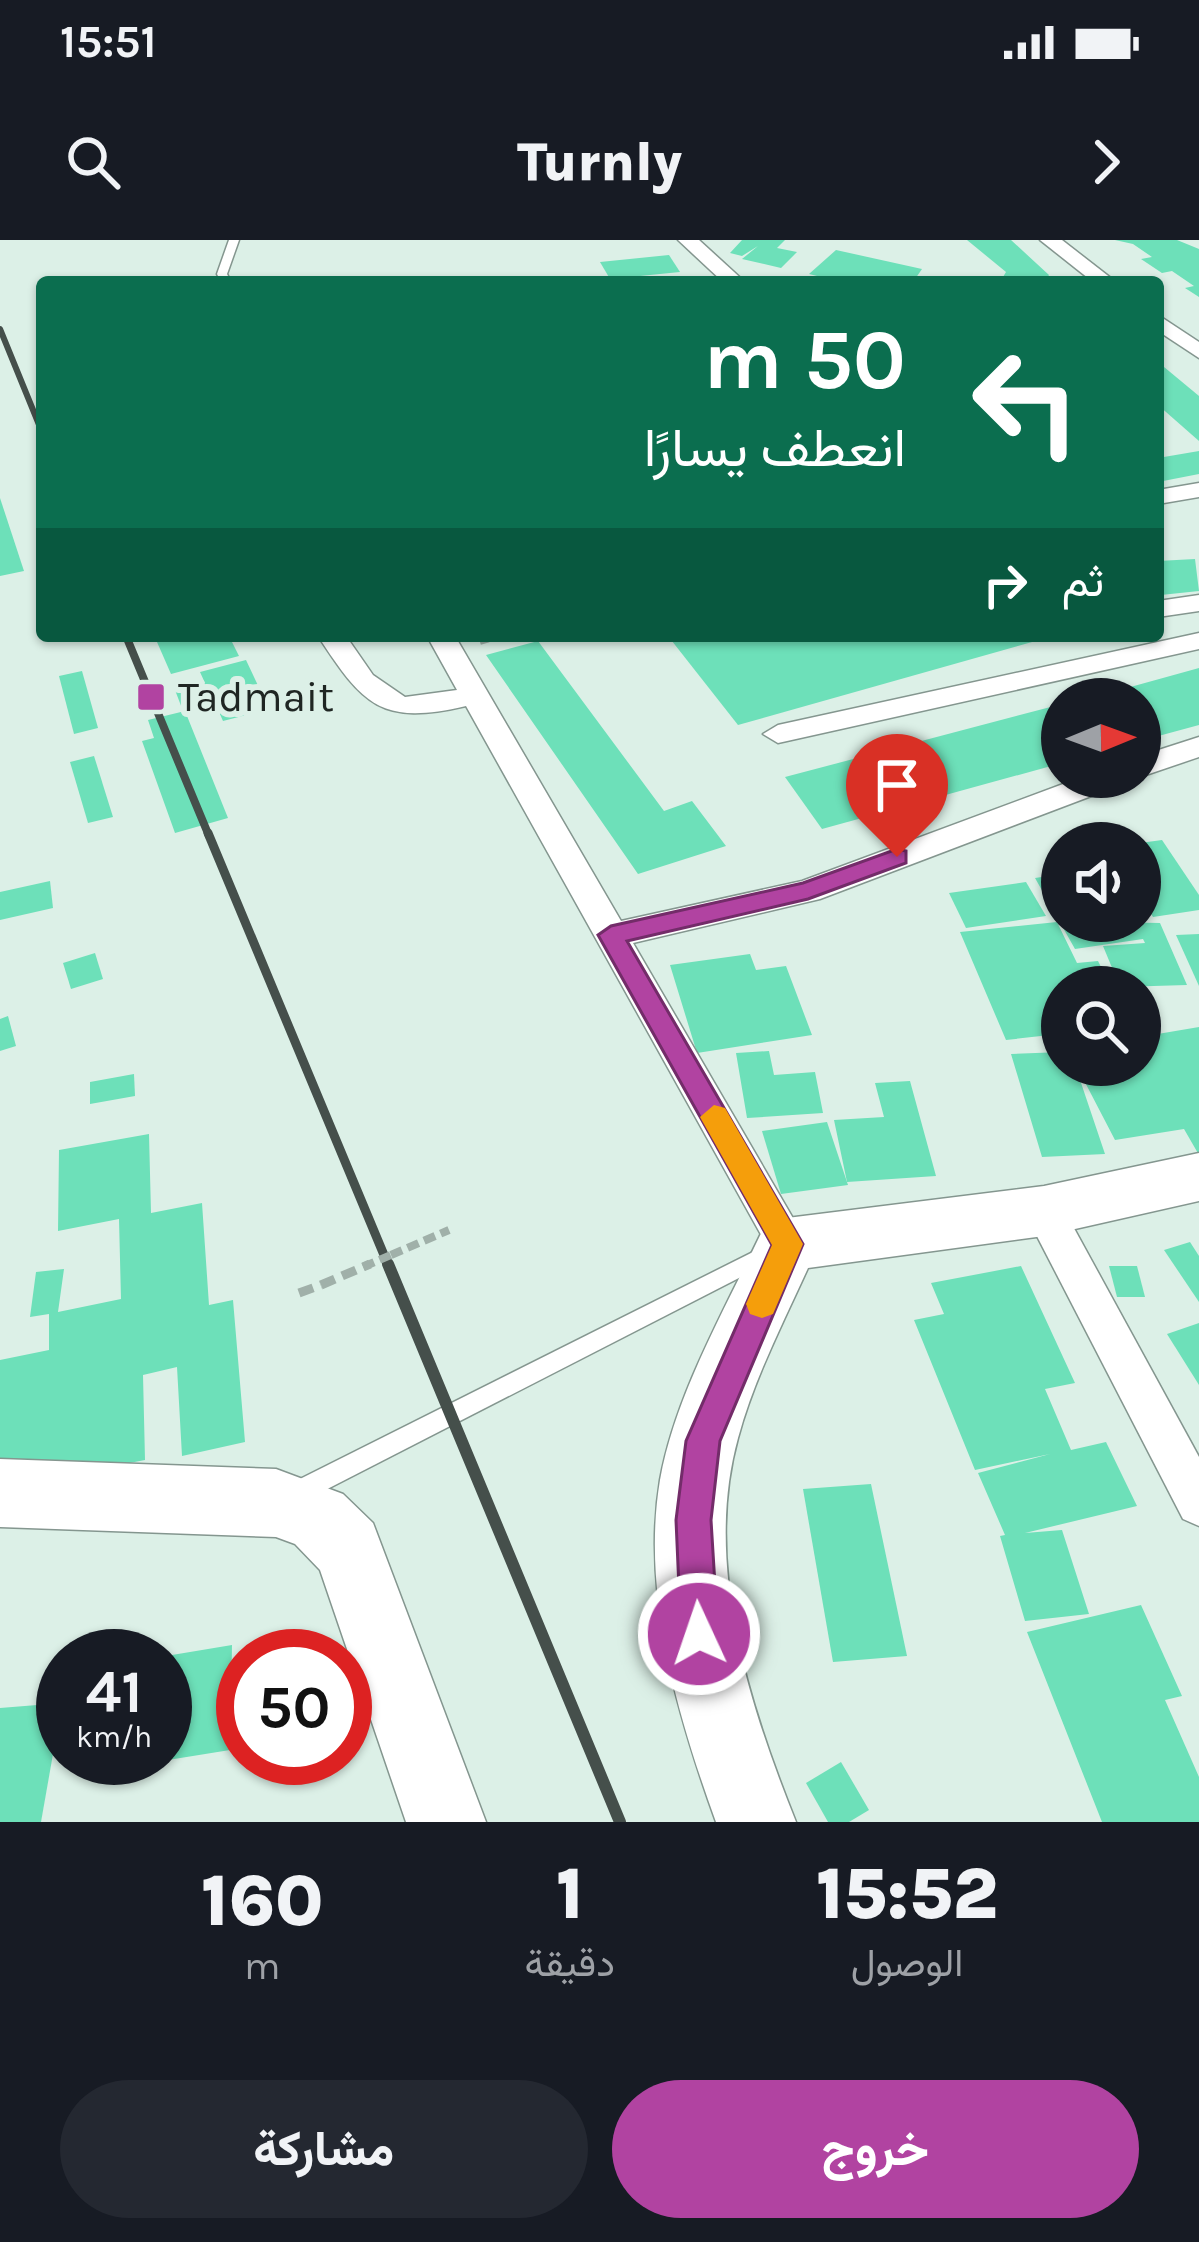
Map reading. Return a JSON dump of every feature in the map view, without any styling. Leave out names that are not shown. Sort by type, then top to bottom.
[{"type":"main road","points":[[756,1822],[728,1754],[699,1634],[694,1520],[703,1441],[788,1244],[1044,1211],[1199,1177]]},
{"type":"main road","points":[[0,1493],[277,1504],[319,1518],[348,1548],[433,1801]]},
{"type":"street","points":[[688,240],[728,276]]},
{"type":"street","points":[[1050,240],[1098,276]]},
{"type":"street","points":[[1164,326],[1199,352]]},
{"type":"street","points":[[1164,496],[1199,490]]},
{"type":"street","points":[[1164,608],[1197,604]]},
{"type":"street","points":[[778,734],[1128,647],[1199,641]]},
{"type":"street","points":[[336,642],[370,694],[394,706],[419,709],[477,694]]},
{"type":"street","points":[[445,642],[788,1244]]},
{"type":"street","points":[[1161,760],[1199,747]]},
{"type":"street","points":[[611,935],[808,891],[1056,798]]},
{"type":"street","points":[[1044,1211],[1199,1503]]},
{"type":"lane","points":[[223,276],[234,240]]},
{"type":"lane","points":[[277,1504],[788,1244]]},
{"type":"path","points":[[299,1293],[449,1231]]},
{"type":"building","points":[[742,240],[785,240],[777,248],[797,252],[781,268],[742,259],[758,246],[742,256],[730,253]]},
{"type":"building","points":[[967,240],[1011,240],[1049,275],[1004,276],[1006,272]]},
{"type":"building","points":[[1115,240],[1177,240],[1199,249],[1199,297],[1185,288],[1194,286],[1172,271],[1162,273],[1141,259],[1152,257],[1133,244]]},
{"type":"building","points":[[836,250],[922,269],[917,276],[809,274]]},
{"type":"building","points":[[669,255],[680,272],[608,276],[600,262]]},
{"type":"building","points":[[1164,367],[1199,396],[1199,441],[1164,410]]},
{"type":"building","points":[[1199,451],[1199,474],[1164,481],[1164,457]]},
{"type":"building","points":[[0,498],[24,571],[0,576]]},
{"type":"building","points":[[1195,559],[1199,591],[1164,595],[1164,561]]},
{"type":"building","points":[[157,642],[232,642],[239,656],[171,674]]},
{"type":"building","points":[[539,642],[664,811],[692,801],[726,846],[638,874],[486,655]]},
{"type":"building","points":[[673,642],[1032,642],[738,725]]},
{"type":"building","points":[[246,660],[269,709],[223,721],[215,703],[183,711],[175,690],[205,683],[200,672]]},
{"type":"building","points":[[1199,668],[1199,725],[1161,735],[1161,679]]},
{"type":"building","points":[[82,671],[98,728],[74,734],[59,676]]},
{"type":"building","points":[[1041,710],[1041,769],[822,829],[785,777]]},
{"type":"building","points":[[185,711],[228,818],[175,833],[142,741],[154,738],[148,720]]},
{"type":"building","points":[[94,756],[113,817],[88,823],[70,762]]},
{"type":"building","points":[[1161,840],[1199,895],[1199,910],[1161,916]]},
{"type":"building","points":[[50,881],[53,908],[0,920],[0,892]]},
{"type":"building","points":[[1026,882],[1041,908],[1041,917],[966,928],[949,893]]},
{"type":"building","points":[[1041,924],[1041,942],[1067,942],[1077,963],[1098,961],[1100,966],[1041,966],[1041,1036],[1006,1040],[960,932]]},
{"type":"building","points":[[1161,925],[1187,985],[1161,986],[1161,966],[1111,966],[1103,946],[1161,942]]},
{"type":"building","points":[[1199,934],[1199,986],[1176,935]]},
{"type":"building","points":[[1071,942],[1123,942],[1075,949]]},
{"type":"building","points":[[95,953],[103,979],[71,989],[63,963]]},
{"type":"building","points":[[750,954],[756,970],[786,966],[812,1035],[697,1053],[670,965]]},
{"type":"building","points":[[8,1016],[16,1046],[0,1051],[0,1019]]},
{"type":"building","points":[[1199,1027],[1199,1155],[1184,1129],[1115,1140],[1087,1086],[1161,1086],[1161,1033]]},
{"type":"building","points":[[769,1051],[774,1075],[815,1072],[823,1113],[747,1118],[736,1053]]},
{"type":"building","points":[[1041,1053],[1041,1086],[1082,1086],[1105,1154],[1042,1157],[1011,1054]]},
{"type":"building","points":[[134,1074],[135,1096],[90,1104],[90,1082]]},
{"type":"building","points":[[910,1081],[936,1176],[847,1182],[834,1120],[884,1117],[875,1083]]},
{"type":"building","points":[[827,1122],[848,1185],[781,1194],[762,1131]]},
{"type":"building","points":[[149,1134],[151,1213],[202,1203],[209,1305],[233,1300],[245,1442],[182,1456],[177,1367],[143,1375],[145,1460],[0,1488],[0,1360],[49,1350],[49,1314],[30,1317],[36,1272],[64,1269],[58,1312],[121,1299],[119,1219],[58,1231],[59,1150]]},
{"type":"building","points":[[1190,1242],[1199,1256],[1199,1302],[1164,1250]]},
{"type":"building","points":[[1021,1266],[1075,1383],[1045,1389],[1071,1450],[1106,1442],[1137,1506],[1025,1533],[1062,1530],[1089,1614],[1025,1621],[1000,1536],[1005,1535],[978,1473],[1050,1454],[975,1470],[914,1320],[944,1314],[931,1283]]},
{"type":"building","points":[[1109,1266],[1137,1266],[1145,1297],[1117,1297]]},
{"type":"building","points":[[1199,1323],[1199,1385],[1167,1334]]},
{"type":"building","points":[[871,1484],[907,1656],[833,1662],[803,1489]]},
{"type":"building","points":[[1141,1605],[1182,1696],[1165,1700],[1199,1777],[1199,1822],[1102,1822],[1027,1632]]},
{"type":"building","points":[[216,1648],[216,1752],[192,1756],[192,1652]]},
{"type":"building","points":[[36,1705],[36,1785],[48,1785],[41,1822],[0,1822],[0,1708]]},
{"type":"building","points":[[841,1762],[869,1810],[849,1822],[828,1822],[806,1783]]},
{"type":"railway","points":[[0,329],[36,417]]},
{"type":"railway","points":[[128,642],[209,836]]},
{"type":"railway","points":[[208,833],[389,1267]]},
{"type":"railway","points":[[388,1264],[620,1822]]},
{"type":"slow traffic","points":[[714,1117],[788,1244],[762,1304]]},
{"type":"place","name":"Tadmait","points":[[151,697]]},
{"type":"route","points":[[699,1634],[694,1520],[703,1441],[788,1244],[611,935],[808,891],[897,857]]}]
